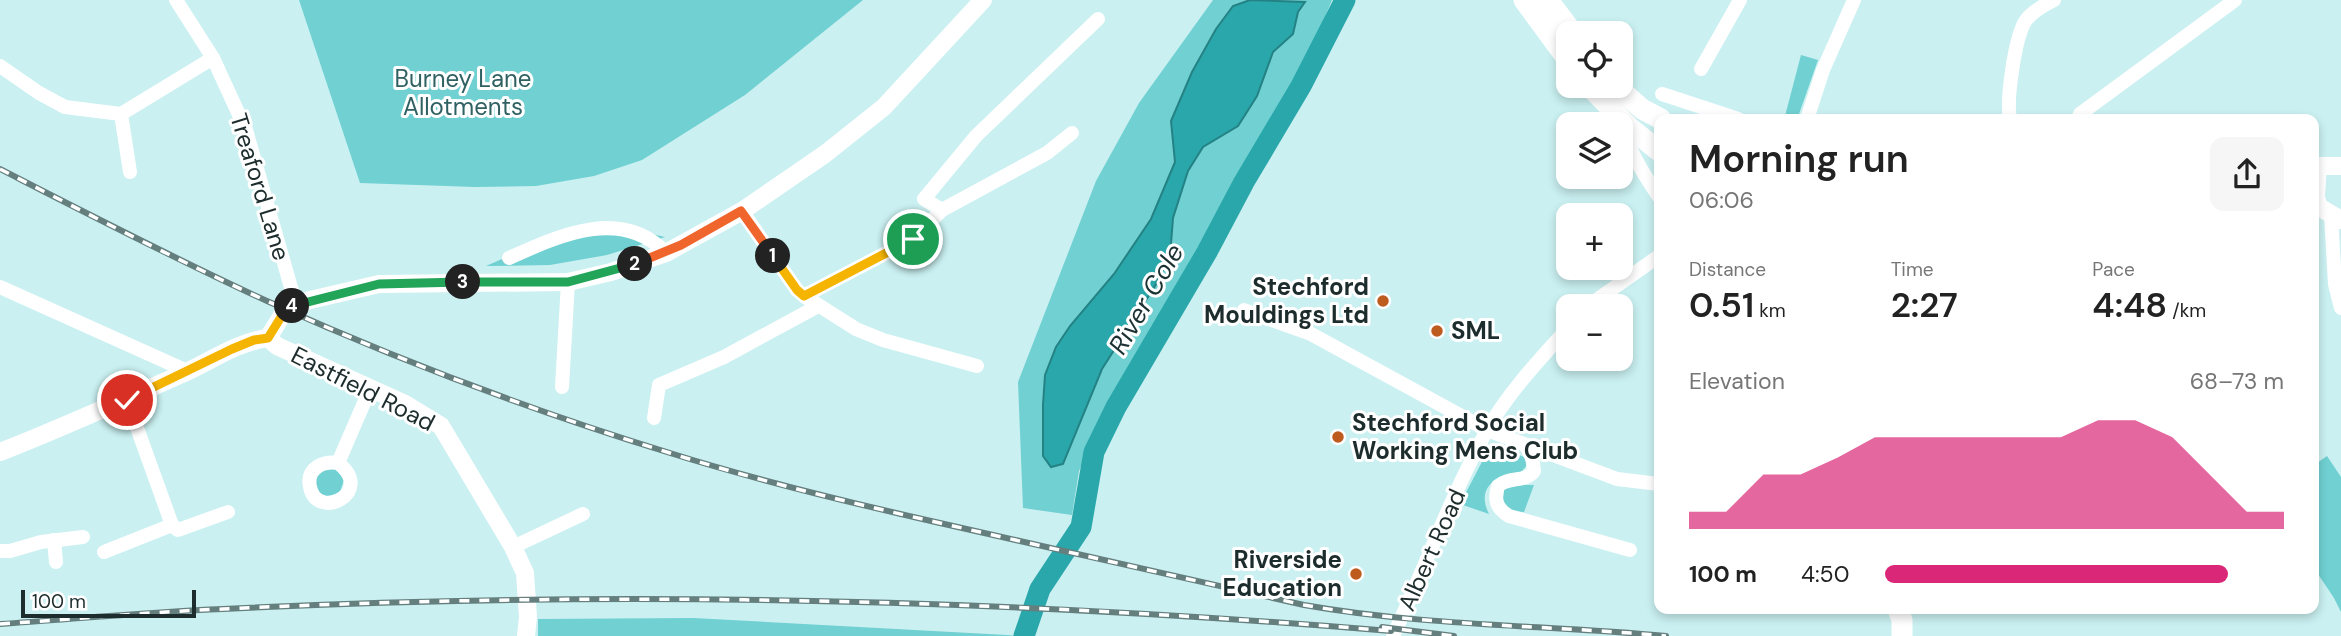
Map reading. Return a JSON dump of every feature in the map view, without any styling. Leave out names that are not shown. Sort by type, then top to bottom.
[{"type":"main road","points":[[1524,0],[1556,44]]},
{"type":"main road","points":[[1548,0],[1564,21]]},
{"type":"main road","points":[[1600,98],[1611,112]]},
{"type":"main road","points":[[1630,98],[1643,109],[1671,109]]},
{"type":"main road","points":[[1633,133],[1654,148]]},
{"type":"main road","points":[[1900,614],[1902,636]]},
{"type":"street","name":"Treaford Lane","points":[[176,0],[213,58],[246,130],[296,305]]},
{"type":"street","points":[[0,452],[127,400],[254,340],[268,338],[286,309],[296,305],[379,284],[568,282],[611,272],[666,253],[741,211],[825,154],[884,107],[983,0]]},
{"type":"street","points":[[1701,69],[1740,0]]},
{"type":"street","points":[[1809,114],[1823,70],[1854,0]]},
{"type":"street","points":[[2010,114],[2020,30],[2035,4],[2054,0]]},
{"type":"street","points":[[2080,114],[2235,0]]},
{"type":"street","points":[[942,210],[924,199],[976,136],[1098,19]]},
{"type":"street","points":[[0,66],[65,107],[121,114],[213,58]]},
{"type":"street","points":[[1662,94],[1671,109],[1704,114]]},
{"type":"street","points":[[121,114],[130,172]]},
{"type":"street","points":[[804,296],[913,239],[942,210],[1047,153],[1072,133]]},
{"type":"street","points":[[1633,153],[1654,190]]},
{"type":"street","points":[[2319,166],[2341,166]]},
{"type":"street","points":[[741,211],[797,290],[818,306],[856,330],[977,366]]},
{"type":"street","points":[[2326,212],[2335,284],[2341,308]]},
{"type":"street","points":[[509,258],[567,233],[606,229],[647,236],[666,253]]},
{"type":"street","points":[[1605,294],[1654,260]]},
{"type":"street","points":[[562,387],[568,282]]},
{"type":"street","points":[[0,287],[187,371]]},
{"type":"street","points":[[654,418],[659,385],[724,357],[818,306]]},
{"type":"street","points":[[1244,310],[1311,334],[1487,430],[1618,479],[1654,483]]},
{"type":"street","name":"Eastfield Road","points":[[268,338],[277,346],[405,404],[441,426],[513,547],[524,573],[528,617],[526,636]]},
{"type":"street","name":"Albert Road","points":[[1393,636],[1444,517],[1487,430],[1530,370],[1556,341]]},
{"type":"street","points":[[338,463],[370,389]]},
{"type":"street","points":[[127,400],[172,526],[178,530],[228,512]]},
{"type":"street","points":[[1525,445],[1532,456],[1534,471],[1528,477],[1507,481],[1499,486],[1496,503],[1500,511],[1509,516],[1630,550]]},
{"type":"street","points":[[513,547],[583,514]]},
{"type":"street","points":[[104,552],[172,526]]},
{"type":"street","points":[[0,551],[83,537]]},
{"type":"street","points":[[54,540],[56,562]]},
{"type":"green space","name":"Burney Lane Allotments","points":[[299,0],[863,0],[745,95],[642,160],[594,176],[536,186],[475,187],[360,183]]},
{"type":"green space","points":[[1213,0],[1332,0],[1305,64],[1281,109],[1227,194],[1180,285],[1104,415],[1079,471],[1072,515],[1023,508],[1018,382],[1096,181],[1139,103]]},
{"type":"green space","points":[[1801,55],[1818,60],[1799,114],[1786,114]]},
{"type":"green space","points":[[621,227],[665,237],[607,255],[550,265],[486,266],[568,230]]},
{"type":"green space","points":[[1493,448],[1504,449],[1524,457],[1527,465],[1521,472],[1497,479],[1487,489],[1485,504],[1489,514],[1460,504],[1484,458]]},
{"type":"green space","points":[[2327,456],[2341,477],[2341,612],[2319,576],[2319,462]]},
{"type":"green space","points":[[319,469],[338,469],[344,480],[340,492],[328,497],[316,492],[315,473]]},
{"type":"green space","points":[[1510,485],[1534,485],[1524,512],[1510,511],[1502,507],[1504,489]]},
{"type":"green space","points":[[693,618],[1017,636],[538,636],[538,619]]},
{"type":"water","points":[[1250,0],[1305,2],[1298,12],[1293,34],[1273,52],[1257,96],[1238,126],[1203,147],[1188,171],[1173,218],[1170,256],[1155,286],[1102,369],[1063,464],[1051,467],[1043,456],[1043,405],[1045,375],[1056,347],[1070,326],[1114,274],[1151,219],[1175,162],[1171,121],[1192,72],[1216,29],[1233,6]]},
{"type":"waterway","name":"River Cole","points":[[1024,636],[1040,589],[1081,527],[1094,452],[1116,407],[1301,86],[1345,0]]},
{"type":"railway","points":[[0,169],[133,237],[267,301],[366,344],[568,420],[735,472],[898,513],[1304,605],[1439,621],[1666,636]]},
{"type":"railway","points":[[0,624],[195,610],[369,603],[661,599],[1100,611],[1391,631]]},
{"type":"railway","points":[[1382,627],[1454,636]]},
{"type":"place","name":"Stechford Mouldings Ltd","points":[[1383,301]]},
{"type":"place","name":"SML","points":[[1437,331]]},
{"type":"place","name":"Stechford Social Working Mens Club","points":[[1338,437]]},
{"type":"place","name":"Riverside Education","points":[[1356,574]]},
{"type":"route","points":[[127,400],[232,349],[254,340],[268,338],[286,309],[344,291],[379,284],[422,282],[568,282],[611,272],[666,253],[741,211],[804,296],[913,239]]}]
